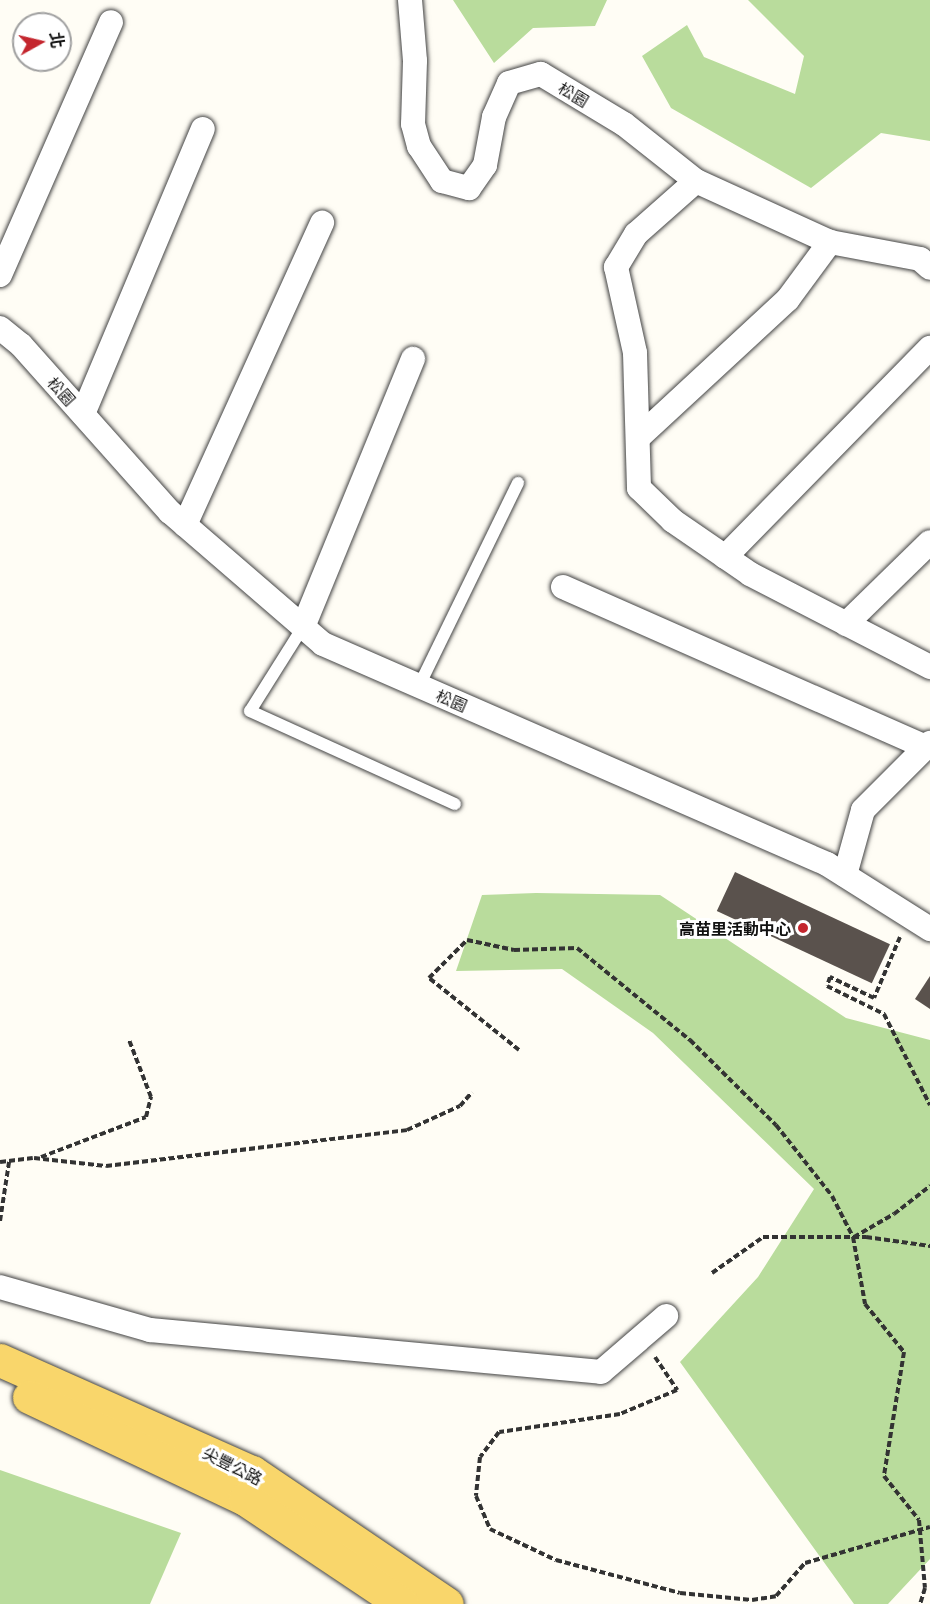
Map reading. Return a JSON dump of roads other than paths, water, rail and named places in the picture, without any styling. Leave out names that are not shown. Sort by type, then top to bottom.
[{"type":"main road","name":"尖豐公路","points":[[0,1360],[252,1472],[447,1604]]},
{"type":"main road","name":"尖豐公路","points":[[0,1384],[245,1499],[402,1604]]},
{"type":"street","name":"松園","points":[[410,0],[415,61],[413,124],[420,146],[442,181],[470,188],[485,165],[494,117],[509,83],[541,74],[624,124],[696,181],[830,242],[920,259],[930,268]]},
{"type":"street","points":[[0,275],[111,22]]},
{"type":"street","points":[[83,414],[203,129]]},
{"type":"street","points":[[696,181],[636,234],[616,267],[635,353],[639,488],[673,521],[750,574],[930,667]]},
{"type":"street","points":[[184,525],[322,223]]},
{"type":"street","points":[[639,437],[788,299],[830,242]]},
{"type":"street","name":"松園","points":[[0,328],[21,345],[184,525],[323,644],[827,864],[930,929]]},
{"type":"street","points":[[725,557],[930,348]]},
{"type":"street","points":[[303,627],[413,359]]},
{"type":"street","points":[[846,624],[930,542]]},
{"type":"street","points":[[563,588],[928,745],[863,810],[845,875]]},
{"type":"street","points":[[0,1287],[150,1330],[601,1372],[666,1316]]},
{"type":"lane","points":[[419,686],[518,483]]},
{"type":"lane","points":[[303,627],[250,711],[455,804]]},
{"type":"place","name":"高苗里活動中心","points":[[803,928]]}]
